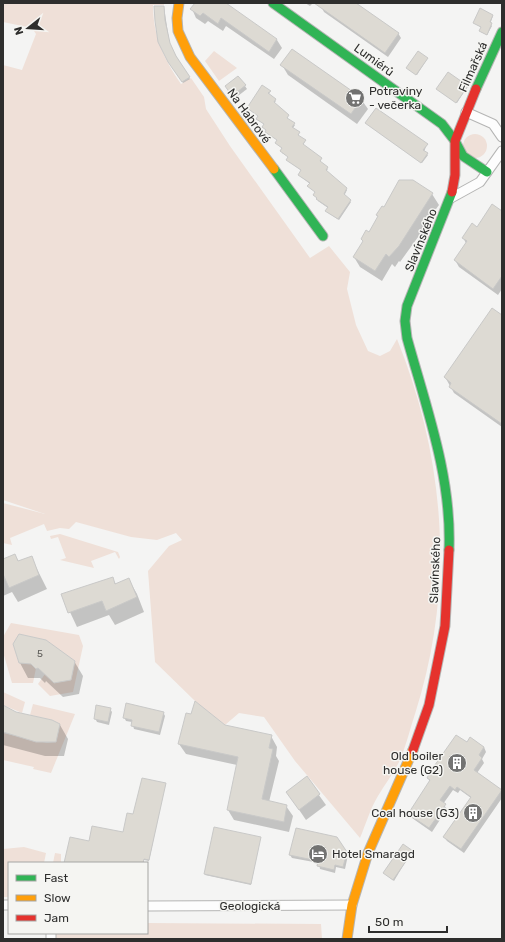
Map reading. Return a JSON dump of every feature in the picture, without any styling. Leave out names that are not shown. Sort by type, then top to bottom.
[{"type":"street","name":"Na Habrové","points":[[179,3],[177,24],[180,39],[190,57],[322,236]]},
{"type":"street","name":"Lumiérů","points":[[273,3],[442,124],[455,141],[463,156],[487,172]]},
{"type":"street","name":"Filmařská","points":[[455,141],[466,112],[502,32]]},
{"type":"street","points":[[466,112],[493,124],[502,137]]},
{"type":"street","name":"Slavínského","points":[[347,939],[352,905],[368,853],[410,758],[429,705],[445,626],[449,540],[447,502],[441,463],[407,338],[405,321],[407,306],[451,198],[455,175],[455,141]]},
{"type":"street","points":[[451,198],[480,182],[502,151]]},
{"type":"street","name":"Geologická","points":[[148,906],[352,905]]},
{"type":"shaded area","points":[[3,3],[164,3],[164,5],[153,5],[157,37],[169,65],[181,84],[191,78],[204,97],[206,109],[230,146],[310,258],[329,246],[350,272],[347,289],[356,325],[368,351],[380,356],[390,351],[397,339],[413,385],[426,431],[435,478],[439,525],[440,573],[436,620],[428,667],[415,714],[400,760],[375,801],[360,838],[295,761],[264,717],[239,713],[225,725],[195,701],[155,662],[148,571],[169,546],[182,540],[176,533],[157,540],[131,537],[76,522],[69,529],[60,528],[47,531],[44,524],[10,538],[12,545],[3,543],[3,503],[45,514],[3,500],[3,65],[22,70],[36,34],[32,28],[3,22]]},
{"type":"shaded area","points":[[214,51],[237,68],[219,81],[205,61]]},
{"type":"shaded area","points":[[475,134],[483,138],[487,146],[483,154],[475,158],[467,154],[463,146],[467,138]]},
{"type":"shaded area","points":[[60,534],[118,552],[120,557],[119,559],[115,552],[91,561],[94,568],[60,560],[66,558],[58,537],[51,539],[50,536]]},
{"type":"shaded area","points":[[11,623],[79,635],[83,646],[73,692],[50,696],[38,684],[45,674],[71,680],[75,661],[46,640],[19,634],[13,644],[19,663],[34,664],[36,668],[33,683],[12,683],[3,652],[3,637]]},
{"type":"shaded area","points":[[3,692],[25,702],[22,713],[3,705]]},
{"type":"shaded area","points":[[33,704],[75,714],[51,773],[33,769],[34,767],[3,760],[3,733],[47,743],[56,742],[60,724],[52,720],[30,715]]},
{"type":"shaded area","points":[[24,847],[46,853],[44,862],[8,862],[8,897],[3,897],[3,849]]},
{"type":"shaded area","points":[[55,853],[61,854],[61,862],[53,862]]},
{"type":"shaded area","points":[[148,923],[321,924],[322,939],[47,939],[48,934],[148,934]]},
{"type":"building","points":[[195,3],[226,3],[277,39],[269,52],[221,18],[218,24],[203,13],[200,16],[190,9]]},
{"type":"building","points":[[314,3],[356,3],[399,33],[385,53]]},
{"type":"building","points":[[154,6],[164,6],[165,20],[170,43],[176,56],[190,77],[182,82],[168,62],[158,42]]},
{"type":"building","points":[[480,8],[493,15],[490,22],[492,23],[487,35],[479,31],[481,27],[473,23]]},
{"type":"building","points":[[292,49],[362,98],[351,114],[280,65]]},
{"type":"building","points":[[418,51],[428,58],[416,75],[406,68]]},
{"type":"building","points":[[448,72],[468,86],[456,103],[436,89]]},
{"type":"building","points":[[238,76],[246,85],[232,96],[225,86]]},
{"type":"building","points":[[262,85],[271,91],[268,93],[276,99],[274,102],[289,115],[287,118],[295,123],[292,127],[300,132],[298,135],[306,140],[303,144],[322,158],[320,161],[328,167],[326,170],[347,188],[344,194],[351,200],[338,219],[325,211],[328,207],[316,199],[317,198],[313,195],[315,192],[307,186],[310,183],[298,175],[301,170],[286,160],[288,157],[280,151],[282,148],[275,143],[277,140],[265,132],[266,130],[262,127],[264,124],[256,119],[258,116],[247,108]]},
{"type":"building","points":[[376,108],[428,144],[423,150],[428,153],[421,163],[365,123]]},
{"type":"building","points":[[399,180],[413,180],[433,193],[399,246],[389,257],[386,254],[375,271],[353,257],[363,241],[361,239],[366,230],[369,232],[378,216],[376,215],[382,206],[384,207]]},
{"type":"building","points":[[492,204],[502,211],[502,276],[493,289],[454,260],[467,241],[462,238],[472,223],[477,227]]},
{"type":"building","points":[[492,308],[502,315],[502,424],[449,387],[451,383],[444,377]]},
{"type":"building","points":[[15,554],[18,561],[32,556],[39,575],[9,588],[3,574],[3,559]]},
{"type":"building","points":[[113,577],[115,584],[129,578],[137,597],[106,611],[102,601],[68,613],[61,594]]},
{"type":"building","points":[[19,634],[46,640],[75,661],[71,680],[54,683],[38,668],[36,669],[31,664],[19,663],[13,644]]},
{"type":"building","points":[[195,701],[225,725],[272,735],[269,748],[273,749],[262,799],[287,805],[284,822],[227,810],[238,757],[178,744],[186,713],[191,714]]},
{"type":"building","points":[[126,703],[164,712],[159,732],[131,726],[132,720],[123,718]]},
{"type":"building","points":[[3,705],[16,712],[52,720],[60,724],[56,742],[36,742],[3,732]]},
{"type":"building","points":[[96,705],[111,708],[108,722],[94,719]]},
{"type":"building","points":[[456,735],[467,742],[470,737],[484,747],[479,755],[482,758],[474,770],[502,790],[461,849],[443,837],[471,797],[457,787],[455,790],[450,786],[440,800],[446,804],[429,828],[408,814],[430,780],[427,778],[430,772]]},
{"type":"building","points":[[307,776],[320,794],[299,810],[286,792]]},
{"type":"building","points":[[142,778],[166,783],[149,860],[144,859],[143,862],[64,862],[70,837],[89,841],[92,826],[123,832],[127,813],[133,814]]},
{"type":"building","points":[[214,827],[261,837],[251,884],[204,874]]},
{"type":"building","points":[[296,828],[337,837],[347,852],[343,867],[335,865],[334,870],[317,866],[318,861],[289,855]]},
{"type":"building","points":[[403,844],[413,851],[393,880],[383,873]]},
{"type":"traffic: fast","points":[[273,3],[442,124],[455,141],[463,156],[487,172]]},
{"type":"traffic: fast","points":[[476,89],[502,32]]},
{"type":"traffic: fast","points":[[274,169],[323,236]]},
{"type":"traffic: fast","points":[[449,550],[449,523],[442,469],[407,338],[405,321],[407,306],[452,192]]},
{"type":"traffic: slow","points":[[179,3],[177,18],[178,31],[190,57],[274,169]]},
{"type":"traffic: slow","points":[[347,939],[352,905],[368,853],[413,750]]},
{"type":"traffic: jam","points":[[452,192],[455,175],[455,141],[476,89]]},
{"type":"traffic: jam","points":[[413,750],[429,705],[445,626],[449,550]]},
{"type":"place","name":"Potraviny - večerka","points":[[355,98]]},
{"type":"place","name":"Old boiler house (G2)","points":[[457,763]]},
{"type":"place","name":"Coal house (G3)","points":[[473,813]]},
{"type":"place","name":"Hotel Smaragd","points":[[318,854]]}]
